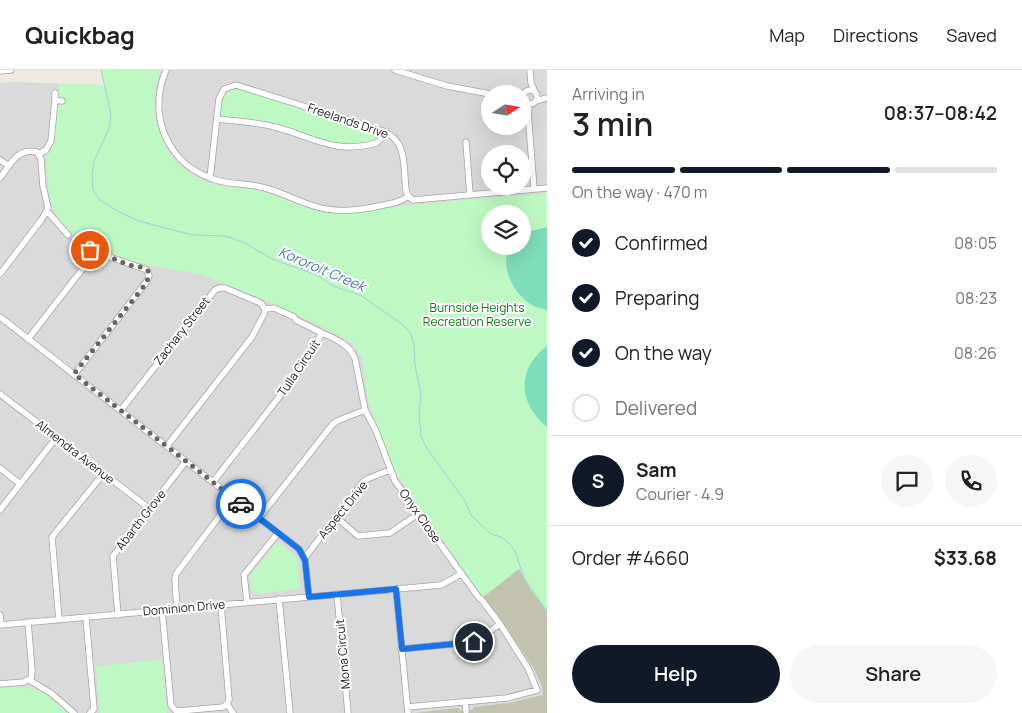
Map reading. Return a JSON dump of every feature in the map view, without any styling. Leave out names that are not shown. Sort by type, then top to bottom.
[{"type":"street","points":[[0,71],[11,70]]},
{"type":"street","points":[[166,70],[158,101],[159,117],[169,144],[182,161],[195,171],[220,182],[262,187],[312,206],[332,210],[360,210],[399,202],[408,196],[411,199],[417,200],[547,188]]},
{"type":"street","points":[[395,70],[447,86],[481,92]]},
{"type":"street","points":[[526,85],[530,71]]},
{"type":"street","points":[[530,71],[531,83],[535,93],[531,118]]},
{"type":"street","name":"Freelands Drive","points":[[210,178],[220,95],[226,88],[236,85],[383,131],[395,137],[400,146],[408,196]]},
{"type":"street","points":[[531,91],[547,97]]},
{"type":"street","points":[[39,154],[46,150],[51,142],[55,97],[62,101]]},
{"type":"street","points":[[531,103],[547,97]]},
{"type":"street","points":[[217,119],[276,127],[345,148],[376,143],[380,140],[383,131]]},
{"type":"street","points":[[530,135],[534,189]]},
{"type":"street","points":[[466,142],[470,195]]},
{"type":"street","points":[[0,178],[21,153],[33,151],[39,154],[42,159],[43,186],[48,208],[0,274]]},
{"type":"street","points":[[0,160],[9,166]]},
{"type":"street","points":[[47,211],[68,235]]},
{"type":"street","points":[[74,242],[87,248],[94,254],[101,254],[131,266],[143,268],[148,271],[149,276],[144,286],[74,374]]},
{"type":"street","points":[[28,339],[94,254]]},
{"type":"street","name":"Zachary Street","points":[[121,410],[215,290],[221,287],[225,288],[258,301],[265,310]]},
{"type":"street","points":[[167,446],[252,337],[265,310],[274,308],[322,333]]},
{"type":"street","points":[[0,317],[299,549],[305,560],[309,597]]},
{"type":"street","name":"Tulla Circuit","points":[[213,482],[300,370],[322,333],[343,342],[352,351],[357,363],[365,410],[373,427]]},
{"type":"street","name":"Almendra Avenue","points":[[0,394],[150,510]]},
{"type":"street","points":[[259,518],[332,425],[337,421],[365,410]]},
{"type":"street","name":"Onyx Close","points":[[373,427],[395,481],[461,574],[500,624],[528,668],[537,693],[466,702]]},
{"type":"street","points":[[0,510],[56,438]]},
{"type":"street","name":"Abarth Grove","points":[[118,615],[114,556],[186,461]]},
{"type":"street","points":[[0,468],[20,484]]},
{"type":"street","name":"Aspect Drive","points":[[305,560],[306,556],[367,479],[390,470]]},
{"type":"street","points":[[59,620],[52,537],[103,474]]},
{"type":"street","points":[[178,609],[176,574],[233,498]]},
{"type":"street","points":[[336,517],[358,536],[390,533],[418,514]]},
{"type":"street","points":[[246,602],[244,574],[278,533]]},
{"type":"street","name":"Dominion Drive","points":[[0,625],[441,585],[461,574]]},
{"type":"street","points":[[396,589],[407,710],[466,702],[466,711]]},
{"type":"street","name":"Mona Circuit","points":[[337,594],[348,713]]},
{"type":"street","points":[[279,599],[290,713]]},
{"type":"street","points":[[162,610],[171,705],[173,709],[179,712],[223,707],[229,700],[220,605]]},
{"type":"street","points":[[0,615],[0,625]]},
{"type":"street","points":[[86,618],[94,709],[90,713]]},
{"type":"street","points":[[28,622],[32,675],[29,680]]},
{"type":"street","points":[[402,649],[474,642],[500,624]]},
{"type":"street","points":[[0,684],[29,680],[51,693],[74,713]]},
{"type":"street","points":[[227,704],[234,713]]},
{"type":"shaded area","points":[[101,70],[547,70],[547,713],[0,713],[0,83],[101,85],[105,88]]},
{"type":"shaded area","points":[[519,569],[531,590],[547,611],[547,713],[415,713],[458,708],[461,711],[472,710],[474,707],[509,703],[543,695],[542,686],[533,667],[483,597]]},
{"type":"green space","name":"Burnside Heights Recreation Reserve","points":[[101,70],[161,70],[156,87],[154,105],[156,122],[161,138],[181,166],[195,177],[211,184],[260,191],[318,211],[352,214],[400,206],[547,193],[547,611],[531,590],[519,569],[483,597],[395,471],[368,401],[362,358],[351,342],[279,306],[202,275],[134,262],[93,246],[71,233],[58,218],[52,206],[47,183],[46,156],[54,141],[59,84],[101,85],[105,88]]},
{"type":"green space","points":[[238,89],[377,131],[379,138],[372,142],[338,145],[283,127],[223,117],[220,108],[225,95]]},
{"type":"green space","points":[[547,227],[547,310],[534,306],[525,300],[514,287],[507,271],[507,255],[531,255],[531,231]]},
{"type":"green space","points":[[547,346],[547,427],[537,418],[530,407],[524,386],[530,365]]},
{"type":"green space","points":[[276,543],[279,543],[297,559],[300,587],[298,589],[254,594],[252,592],[250,576]]},
{"type":"green space","points":[[160,660],[162,662],[167,713],[100,713],[96,668],[98,666]]},
{"type":"green space","points":[[0,688],[28,688],[36,691],[37,688],[46,692],[68,713],[0,713]]},
{"type":"waterway","name":"Kororoit Creek","points":[[101,70],[111,114],[109,129],[94,161],[92,175],[93,190],[100,200],[119,212],[139,221],[192,235],[225,236],[245,243],[272,259],[317,275],[333,286],[360,295],[402,324],[410,332],[414,345],[415,365],[421,394],[419,413],[421,436],[426,447],[465,501],[471,515],[491,534],[501,537],[509,543],[515,551],[524,578],[547,611]]},
{"type":"way so far","points":[[90,250],[94,254],[101,254],[131,266],[145,268],[149,276],[144,286],[74,374],[241,504]]},
{"type":"route","points":[[241,504],[299,549],[304,555],[309,597],[396,589],[402,649],[474,642]]}]
